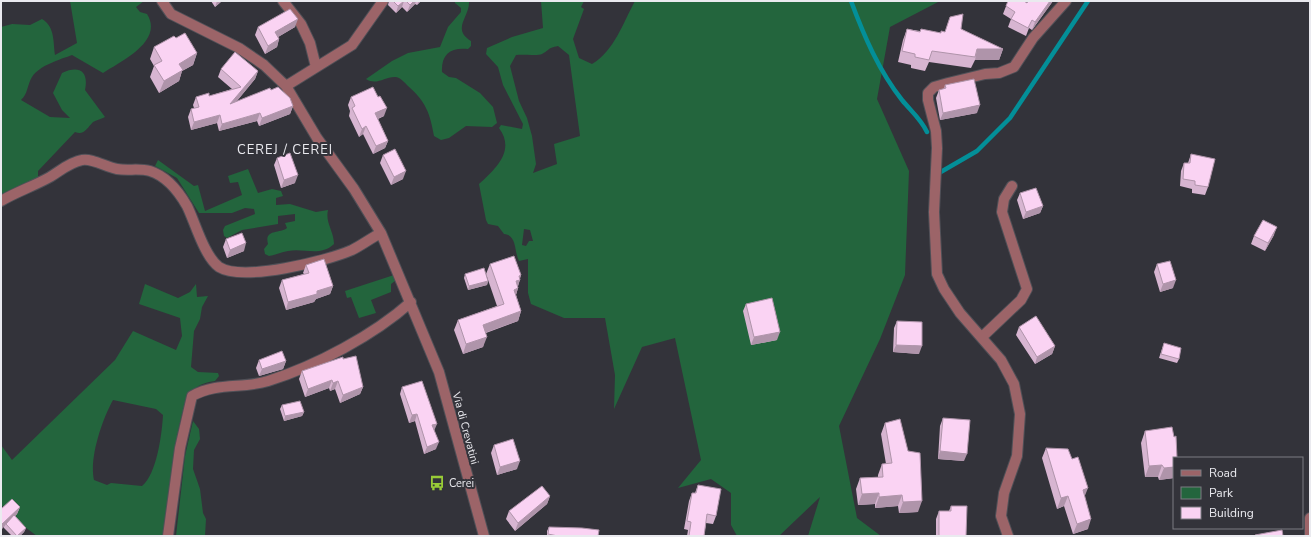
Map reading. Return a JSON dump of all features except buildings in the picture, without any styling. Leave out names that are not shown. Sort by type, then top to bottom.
[{"type":"street","name":"Via di Crevatini","points":[[162,1],[172,14],[239,48],[264,65],[286,86],[317,138],[354,189],[381,233],[439,372],[484,536]]},
{"type":"street","points":[[283,1],[304,30],[310,43],[316,67]]},
{"type":"street","points":[[286,86],[352,45],[383,1]]},
{"type":"street","points":[[1008,536],[1001,516],[1004,492],[1017,456],[1020,414],[1014,384],[1001,360],[960,313],[944,289],[937,274],[934,212],[937,148],[936,131],[928,100],[928,93],[934,87],[985,74],[999,73],[1014,67],[1033,38],[1066,1]]},
{"type":"street","points":[[1,202],[50,177],[74,162],[84,160],[118,169],[150,171],[176,189],[186,205],[209,256],[218,266],[227,270],[245,272],[304,265],[329,258],[353,249],[381,233]]},
{"type":"street","points":[[982,337],[1021,300],[1027,289],[1002,212],[1004,199],[1012,186]]},
{"type":"street","points":[[168,536],[180,448],[192,396],[204,389],[267,381],[304,366],[369,333],[395,317],[411,302]]},
{"type":"street","points":[[1310,518],[1310,536]]},
{"type":"green space","points":[[70,1],[144,1],[136,7],[140,12],[147,14],[151,24],[150,33],[146,41],[130,56],[103,73],[72,55],[50,63],[35,73],[30,80],[25,95],[21,100],[50,117],[70,118],[62,110],[53,93],[62,73],[78,70],[84,74],[86,83],[85,90],[105,117],[93,122],[81,133],[75,132],[38,171],[38,179],[1,199],[1,27],[12,24],[30,25],[42,19],[51,30],[55,55],[77,43]]},
{"type":"green space","points":[[455,1],[469,1],[469,7],[463,22],[462,32],[471,41],[471,46],[468,49],[457,49],[448,53],[443,61],[442,72],[449,77],[456,78],[480,93],[493,107],[497,123],[492,127],[466,126],[449,138],[441,140],[434,136],[429,114],[423,103],[402,80],[396,77],[374,82],[366,79],[392,61],[408,53],[440,47],[448,27],[461,12],[461,8],[455,3]]},
{"type":"green space","points":[[541,1],[584,1],[581,7],[584,9],[573,39],[579,58],[592,64],[606,52],[612,44],[635,1],[940,1],[890,27],[877,99],[909,171],[905,275],[880,339],[839,426],[857,518],[881,536],[808,536],[820,497],[779,536],[737,536],[731,525],[731,493],[711,479],[678,488],[701,460],[675,338],[642,347],[614,409],[615,375],[605,318],[564,318],[531,304],[528,293],[528,259],[519,261],[511,237],[504,234],[498,226],[488,224],[479,184],[497,166],[504,152],[504,136],[499,128],[501,125],[522,129],[523,124],[503,85],[498,67],[486,54],[487,48],[512,37],[543,28]],"holes":[[[558,46],[569,55],[580,136],[554,144],[557,164],[533,173],[536,164],[532,136],[527,118],[519,101],[510,66],[516,55],[540,55],[545,53],[550,48]],[[524,229],[530,230],[533,241],[529,241],[526,246],[522,245]]]},
{"type":"green space","points":[[158,160],[194,186],[198,185],[205,211],[242,195],[238,182],[230,183],[228,176],[248,169],[258,193],[272,189],[281,191],[283,196],[276,198],[276,205],[290,204],[316,212],[328,210],[327,215],[334,244],[329,248],[318,251],[294,250],[269,256],[265,254],[264,249],[268,244],[268,236],[287,228],[285,223],[295,221],[295,214],[278,216],[278,224],[242,230],[227,238],[224,236],[223,230],[225,226],[255,214],[254,209],[245,208],[232,213],[199,213],[177,178],[155,166]]},
{"type":"green space","points":[[394,275],[395,281],[391,284],[391,292],[371,300],[376,313],[359,318],[351,297],[347,298],[345,291]]},
{"type":"green space","points":[[145,284],[178,298],[190,292],[196,284],[197,297],[208,296],[202,307],[200,319],[194,331],[191,367],[198,372],[218,373],[219,376],[215,381],[204,384],[193,390],[187,400],[177,436],[166,536],[37,536],[10,516],[3,506],[1,507],[1,445],[12,460],[115,360],[133,331],[176,350],[182,336],[180,318],[139,304]],"holes":[[[113,400],[156,409],[163,415],[158,453],[151,472],[142,486],[111,483],[107,485],[94,480],[93,461],[95,450],[101,428]]]},
{"type":"green space","points":[[193,421],[199,429],[200,439],[194,450],[193,469],[200,489],[203,513],[206,519],[205,536],[176,536],[185,456]]},
{"type":"waterway","points":[[851,1],[861,27],[879,65],[894,89],[916,115],[927,132]]},
{"type":"waterway","points":[[939,173],[977,151],[1010,118],[1088,1]]},
{"type":"place","name":"Cerei","points":[[437,483]]},
{"type":"district","name":"CEREJ / CEREI","points":[[285,149]]}]
